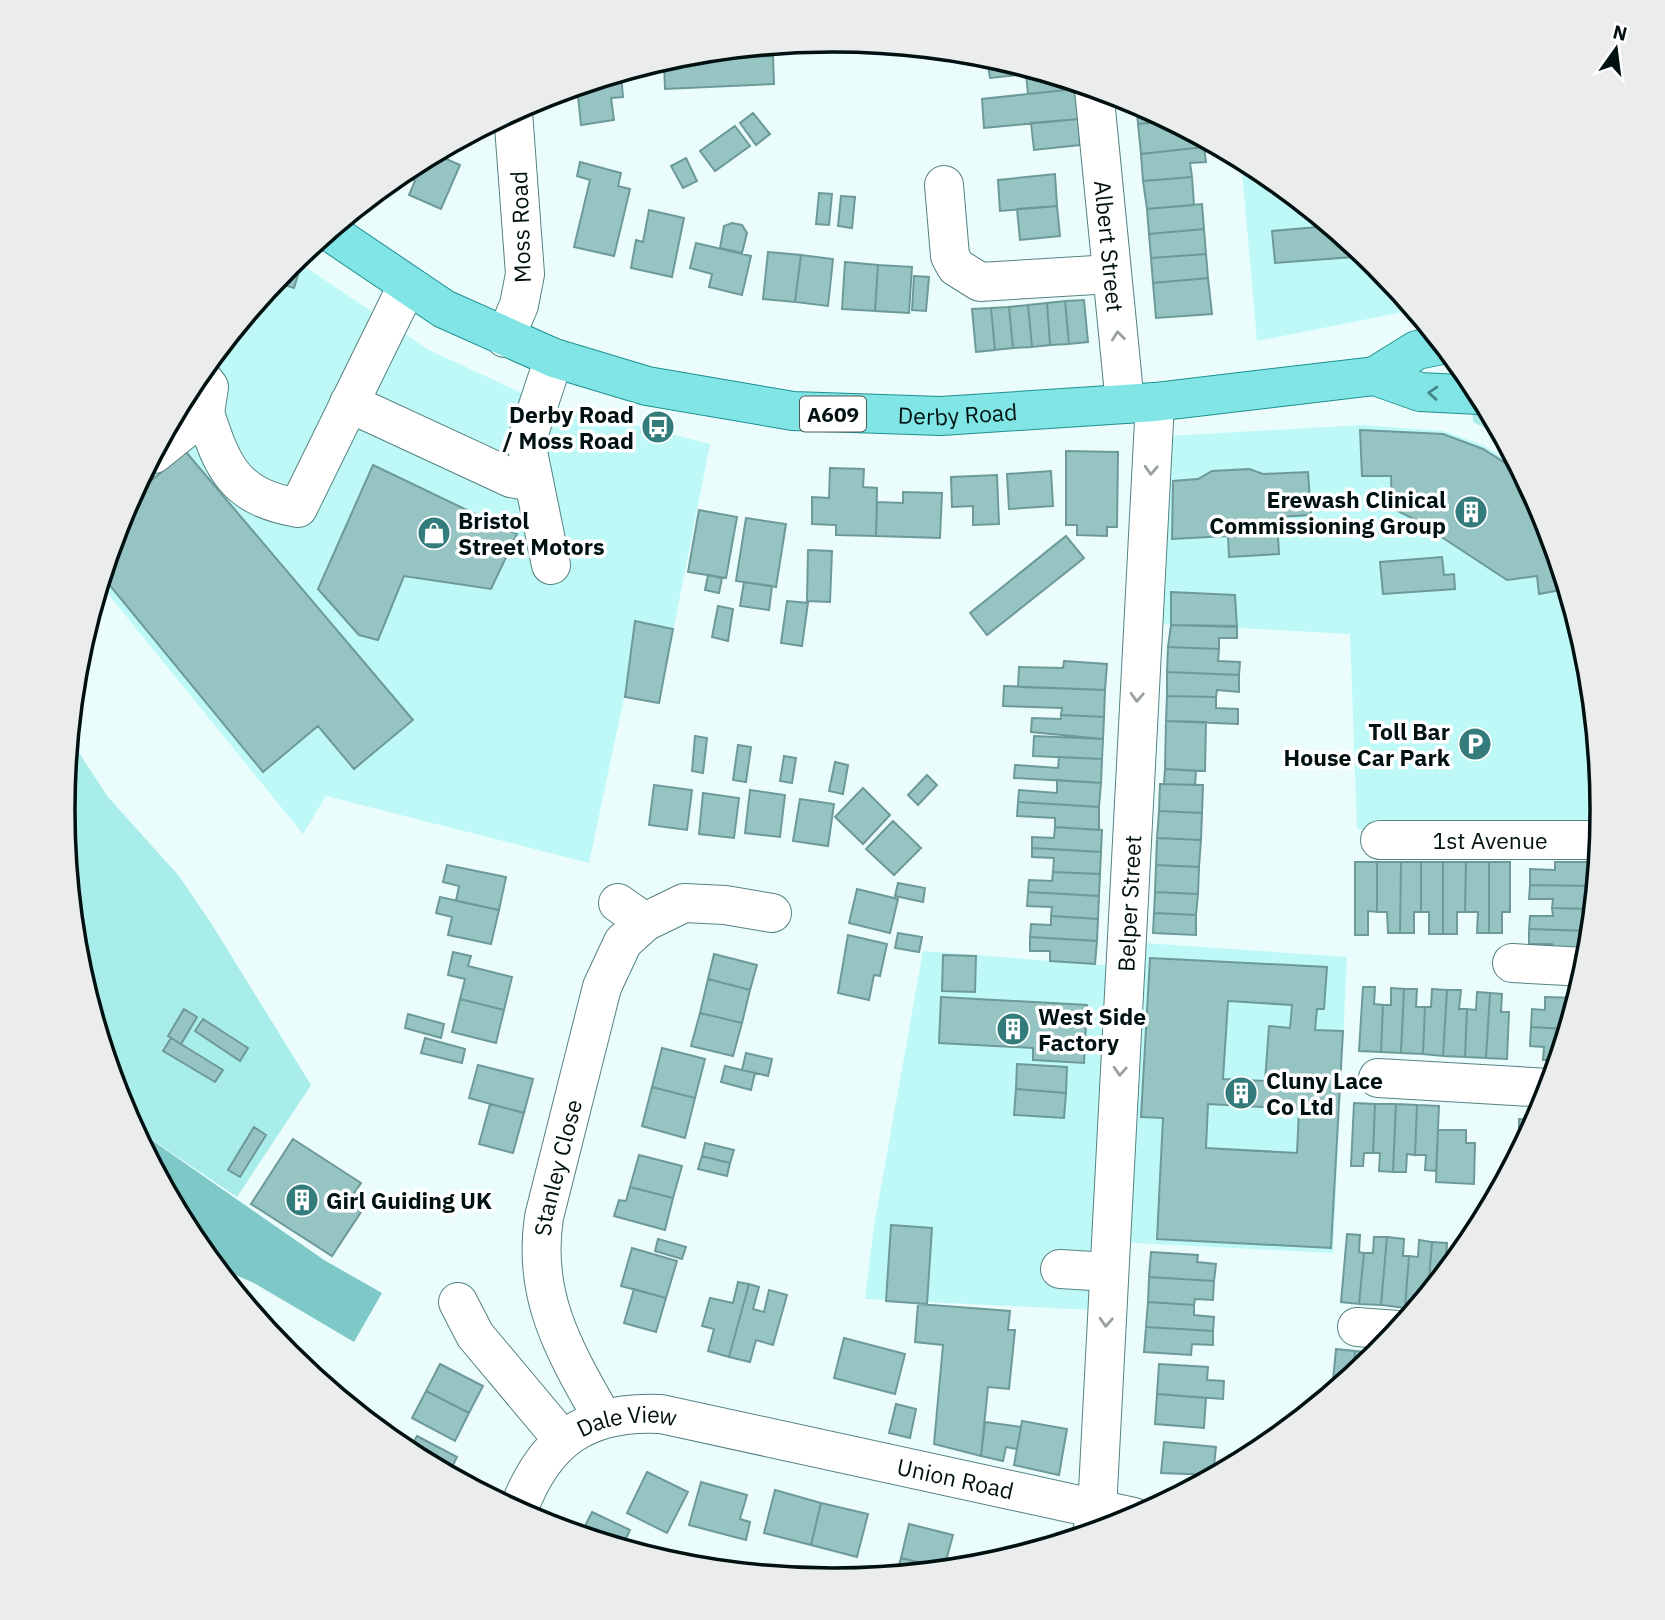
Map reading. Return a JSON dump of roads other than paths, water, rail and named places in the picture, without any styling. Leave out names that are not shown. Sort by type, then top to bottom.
[{"type":"main road","name":"Derby Road","points":[[337,237],[407,286],[505,338],[554,358],[647,387],[793,411],[941,416],[1140,403],[1375,376],[1417,350],[1431,347]]},
{"type":"main road","name":"Derby Road","points":[[1375,376],[1420,392],[1465,394]]},
{"type":"street","name":"Albert Street","points":[[1095,100],[1112,274],[1140,403]]},
{"type":"street","name":"Moss Road","points":[[505,338],[519,306],[525,274],[514,123]]},
{"type":"street","points":[[944,185],[950,256],[956,267],[980,282],[1112,274]]},
{"type":"street","points":[[207,384],[209,387],[205,413],[220,457],[229,473],[251,493],[271,503],[298,508],[407,286]]},
{"type":"street","points":[[551,565],[526,442],[554,358]]},
{"type":"street","name":"Belper Street","points":[[1095,1520],[1108,1272],[1140,403]]},
{"type":"street","points":[[349,404],[511,478],[532,482]]},
{"type":"street","points":[[171,440],[205,413]]},
{"type":"street","name":"1st Avenue","points":[[1380,839],[1589,840]]},
{"type":"street","name":"Stanley Close","points":[[602,1417],[549,1310],[540,1272],[539,1247],[601,987],[624,943],[632,912],[684,904],[725,905],[772,913]]},
{"type":"street","points":[[1512,963],[1573,966]]},
{"type":"street","points":[[1378,1078],[1537,1087]]},
{"type":"street","points":[[1060,1269],[1108,1272]]},
{"type":"street","points":[[458,1302],[475,1335],[563,1440]]},
{"type":"street","points":[[1356,1327],[1384,1329]]},
{"type":"street","name":"Dale View","points":[[524,1501],[541,1463],[563,1440],[588,1422],[602,1417],[636,1412],[661,1413],[777,1439]]},
{"type":"street","name":"Union Road","points":[[777,1439],[1093,1521]]},
{"type":"place","name":"Derby Road / Moss Road","points":[[658,427]]},
{"type":"place","name":"Erewash Clinical Commissioning Group","points":[[1471,512]]},
{"type":"place","name":"Bristol Street Motors","points":[[434,533]]},
{"type":"place","name":"Toll Bar House Car Park","points":[[1475,744]]},
{"type":"place","name":"West Side Factory","points":[[1013,1029]]},
{"type":"place","name":"Cluny Lace Co Ltd","points":[[1241,1093]]},
{"type":"place","name":"Girl Guiding UK","points":[[302,1200]]}]
